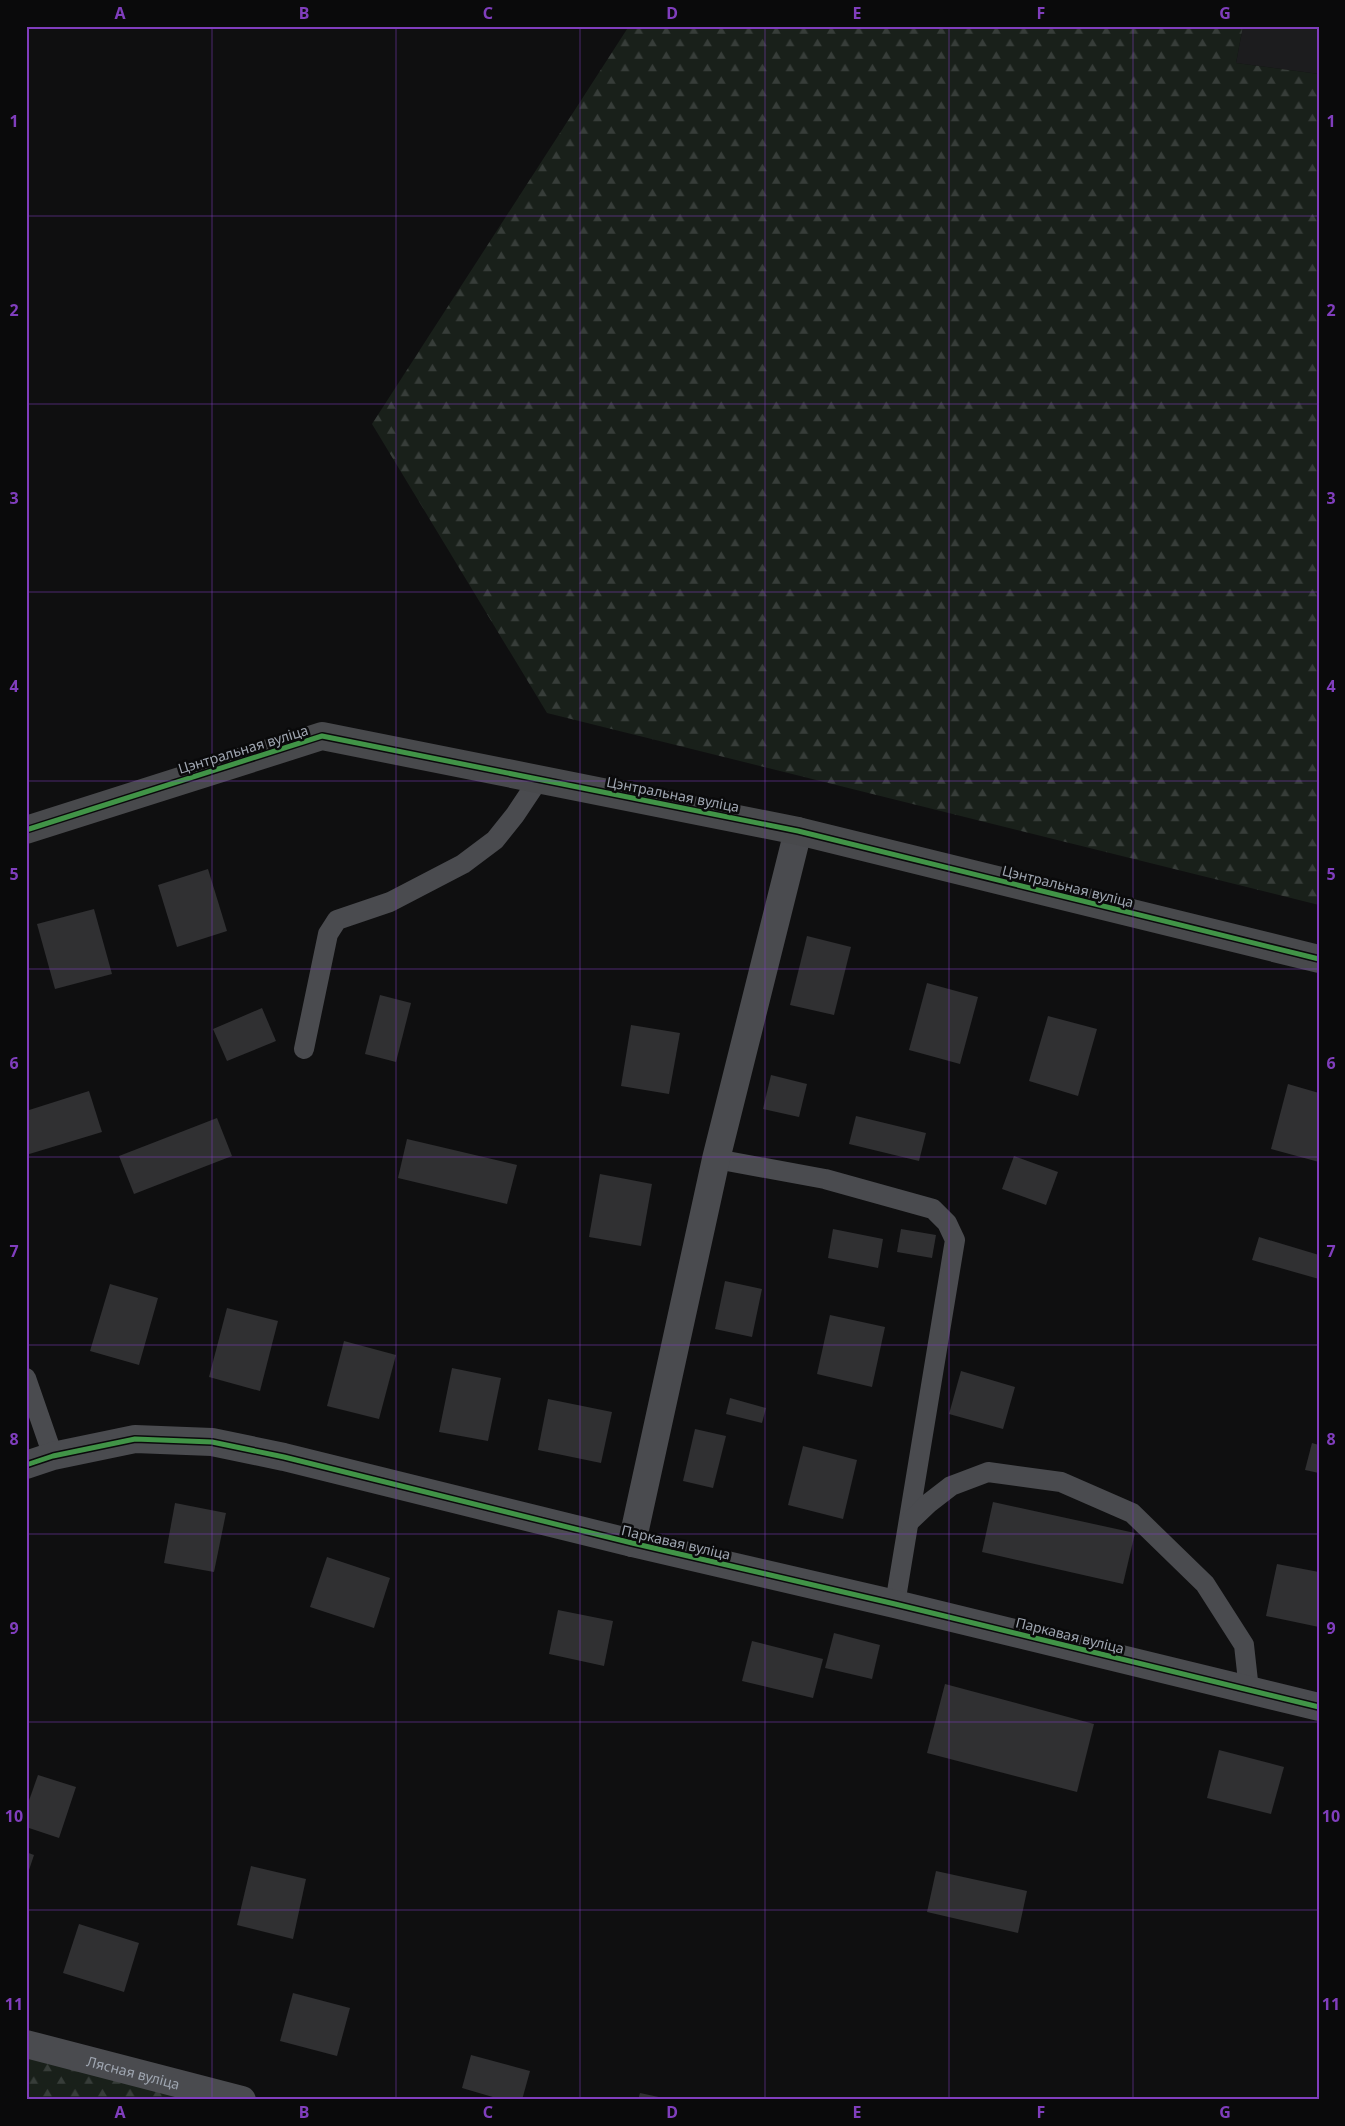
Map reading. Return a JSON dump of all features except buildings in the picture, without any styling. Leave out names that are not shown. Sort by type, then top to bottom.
[{"type":"street","name":"Цэнтральная вуліца","points":[[26,830],[322,736],[798,831],[1319,959]]},
{"type":"street","points":[[632,1543],[716,1159],[798,831]]},
{"type":"street","name":"Паркавая вуліца","points":[[26,1465],[53,1456],[135,1439],[212,1442],[284,1457],[632,1543],[896,1604],[1319,1707]]},
{"type":"street","name":"Лясная вуліца","points":[[26,2044],[242,2100]]},
{"type":"lane","points":[[304,1049],[328,934],[338,920],[390,902],[463,864],[495,840],[515,815],[539,779]]},
{"type":"lane","points":[[716,1159],[825,1179],[933,1209],[947,1223],[955,1240],[896,1604]]},
{"type":"lane","points":[[26,1378],[53,1456]]},
{"type":"lane","points":[[909,1522],[951,1486],[988,1472],[1061,1482],[1132,1513],[1205,1584],[1244,1645],[1249,1690]]},
{"type":"shaded area","points":[[1243,26],[1319,26],[1319,74],[1236,63]]},
{"type":"green space","points":[[629,26],[1243,26],[1236,63],[1319,74],[1319,905],[547,713],[372,424]]},
{"type":"green space","points":[[26,2044],[242,2100],[26,2100]]},
{"type":"cycle path","points":[[26,830],[322,736],[798,831],[1319,959]]},
{"type":"cycle path","points":[[26,1465],[53,1456],[135,1439],[212,1442],[284,1457],[632,1543],[895,1604],[1319,1707]]}]
